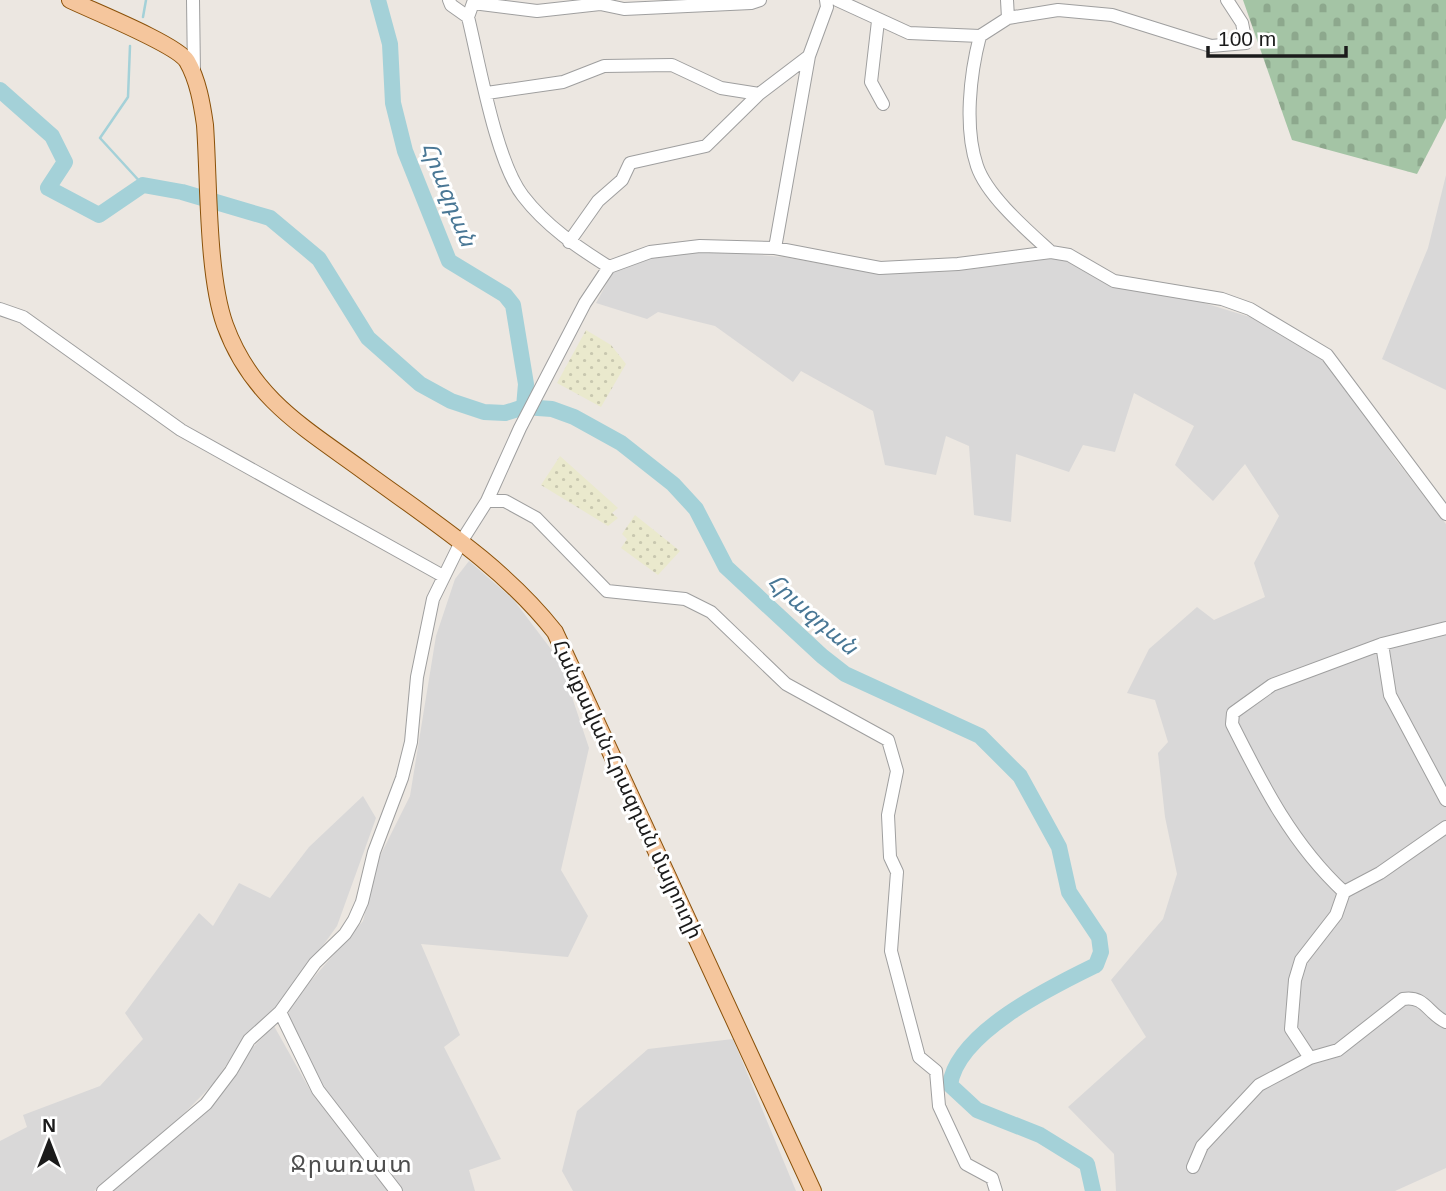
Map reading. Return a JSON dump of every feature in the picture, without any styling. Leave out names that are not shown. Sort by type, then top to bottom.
[{"type":"main road","name":"Հանքավան-Հրազդան մայրուղի","points":[[70,0],[164,45],[186,59],[201,101],[216,284],[224,323],[242,364],[276,407],[501,573],[534,605],[555,632],[813,1191]]},
{"type":"street","points":[[193,0],[195,81]]},
{"type":"street","points":[[449,0],[450,5],[468,17]]},
{"type":"street","points":[[609,267],[569,242],[521,194],[500,146],[468,17],[473,4],[537,11],[600,4],[624,9],[658,3],[760,0]]},
{"type":"street","points":[[775,247],[808,56],[827,7],[826,0]]},
{"type":"street","points":[[837,0],[909,33],[980,36],[1008,18],[1058,10],[1112,15],[1211,46],[1246,43],[1242,23],[1227,0]]},
{"type":"street","points":[[1007,0],[1008,18]]},
{"type":"street","points":[[878,20],[871,82],[883,104]]},
{"type":"street","points":[[980,36],[974,69],[970,128],[977,167],[1010,215],[1051,252]]},
{"type":"street","points":[[569,242],[598,201],[622,180],[631,163],[706,146],[759,94],[808,56]]},
{"type":"street","points":[[487,93],[563,82],[604,66],[671,65],[721,88],[759,94]]},
{"type":"street","points":[[103,1191],[206,1104],[249,1040],[280,1012],[315,963],[345,934],[362,902],[374,852],[402,778],[411,742],[423,642],[433,599],[461,542],[487,501],[520,428],[585,303],[609,267],[650,252],[700,246],[775,247],[880,268],[958,264],[1051,252],[1069,255],[1114,281],[1231,302],[1250,309],[1327,355],[1446,514]]},
{"type":"street","points":[[0,309],[23,317],[181,430],[443,576]]},
{"type":"street","points":[[487,501],[505,501],[536,518],[607,591],[685,599],[711,612],[786,684],[888,740],[897,771],[888,816],[890,857],[897,872],[891,951],[919,1057],[936,1070],[939,1106],[966,1164],[992,1178],[996,1191]]},
{"type":"street","points":[[1344,892],[1318,869],[1276,810],[1232,724],[1233,713],[1272,685],[1382,643],[1446,628]]},
{"type":"street","points":[[1382,643],[1390,695],[1446,800]]},
{"type":"street","points":[[1310,1058],[1291,1029],[1295,980],[1301,960],[1336,915],[1344,892],[1380,873],[1446,827]]},
{"type":"street","points":[[1193,1167],[1202,1146],[1259,1085],[1310,1058],[1338,1050],[1403,999],[1414,997],[1421,1000],[1446,1022]]},
{"type":"street","points":[[280,1012],[318,1090],[396,1191]]},
{"type":"shaded area","points":[[1446,175],[1446,390],[1382,359],[1428,248]]},
{"type":"shaded area","points":[[704,250],[783,257],[873,273],[957,271],[1057,258],[1250,317],[1318,354],[1332,367],[1396,460],[1446,524],[1446,1168],[1395,1191],[1116,1191],[1114,1154],[1068,1107],[1146,1037],[1111,980],[1163,919],[1177,874],[1165,817],[1158,753],[1168,742],[1155,700],[1127,693],[1149,649],[1197,607],[1214,620],[1265,597],[1254,563],[1279,516],[1245,464],[1213,501],[1175,465],[1194,426],[1134,393],[1115,452],[1083,445],[1069,472],[1016,454],[1011,522],[974,515],[969,446],[946,436],[936,475],[885,465],[873,411],[801,371],[793,382],[715,326],[658,312],[647,319],[596,303],[614,270],[652,257]]},
{"type":"shaded area","points":[[469,561],[513,599],[560,661],[589,748],[561,870],[588,916],[568,957],[421,944],[460,1035],[444,1047],[501,1159],[469,1170],[475,1191],[401,1191],[397,1182],[320,1085],[289,1022],[288,1007],[363,921],[378,860],[410,796],[436,636],[455,579]]},
{"type":"shaded area","points":[[363,796],[376,818],[337,926],[278,1008],[245,1038],[213,1084],[154,1144],[94,1191],[0,1191],[0,1141],[27,1127],[23,1115],[100,1086],[143,1039],[125,1013],[199,913],[213,926],[239,883],[270,898],[309,847]]},
{"type":"shaded area","points":[[274,1026],[310,1090],[391,1191],[112,1191],[210,1105],[249,1051]]},
{"type":"shaded area","points":[[733,1039],[796,1191],[573,1191],[562,1171],[577,1111],[648,1049]]},
{"type":"green space","points":[[1243,0],[1446,0],[1446,118],[1417,174],[1292,140]]},
{"type":"green space","points":[[586,330],[611,345],[626,364],[601,407],[557,383]]},
{"type":"green space","points":[[560,456],[618,508],[612,513],[618,518],[608,526],[541,485]]},
{"type":"green space","points":[[635,515],[680,551],[658,575],[621,548],[627,539],[622,534]]},
{"type":"waterway","points":[[143,17],[146,0]]},
{"type":"waterway","name":"Հրազդան","points":[[378,0],[390,44],[393,103],[405,151],[449,261],[505,295],[513,305],[526,384],[524,407]]},
{"type":"waterway","points":[[130,46],[128,97],[100,138],[143,185]]},
{"type":"waterway","name":"Հրազդան","points":[[0,90],[52,136],[65,162],[48,188],[99,215],[143,185],[182,192],[270,218],[319,259],[368,338],[420,384],[451,401],[484,412],[505,413],[524,407],[552,409],[574,417],[621,443],[673,484],[696,509],[726,567],[822,656],[845,674],[980,736],[1020,776],[1059,847],[1069,892],[1099,937],[1101,952],[1096,965],[1033,998],[988,1029],[957,1065],[950,1085],[977,1110],[1040,1135],[1087,1164],[1093,1191]]},
{"type":"district","name":"Ջրառատ","points":[[352,1163]]}]
